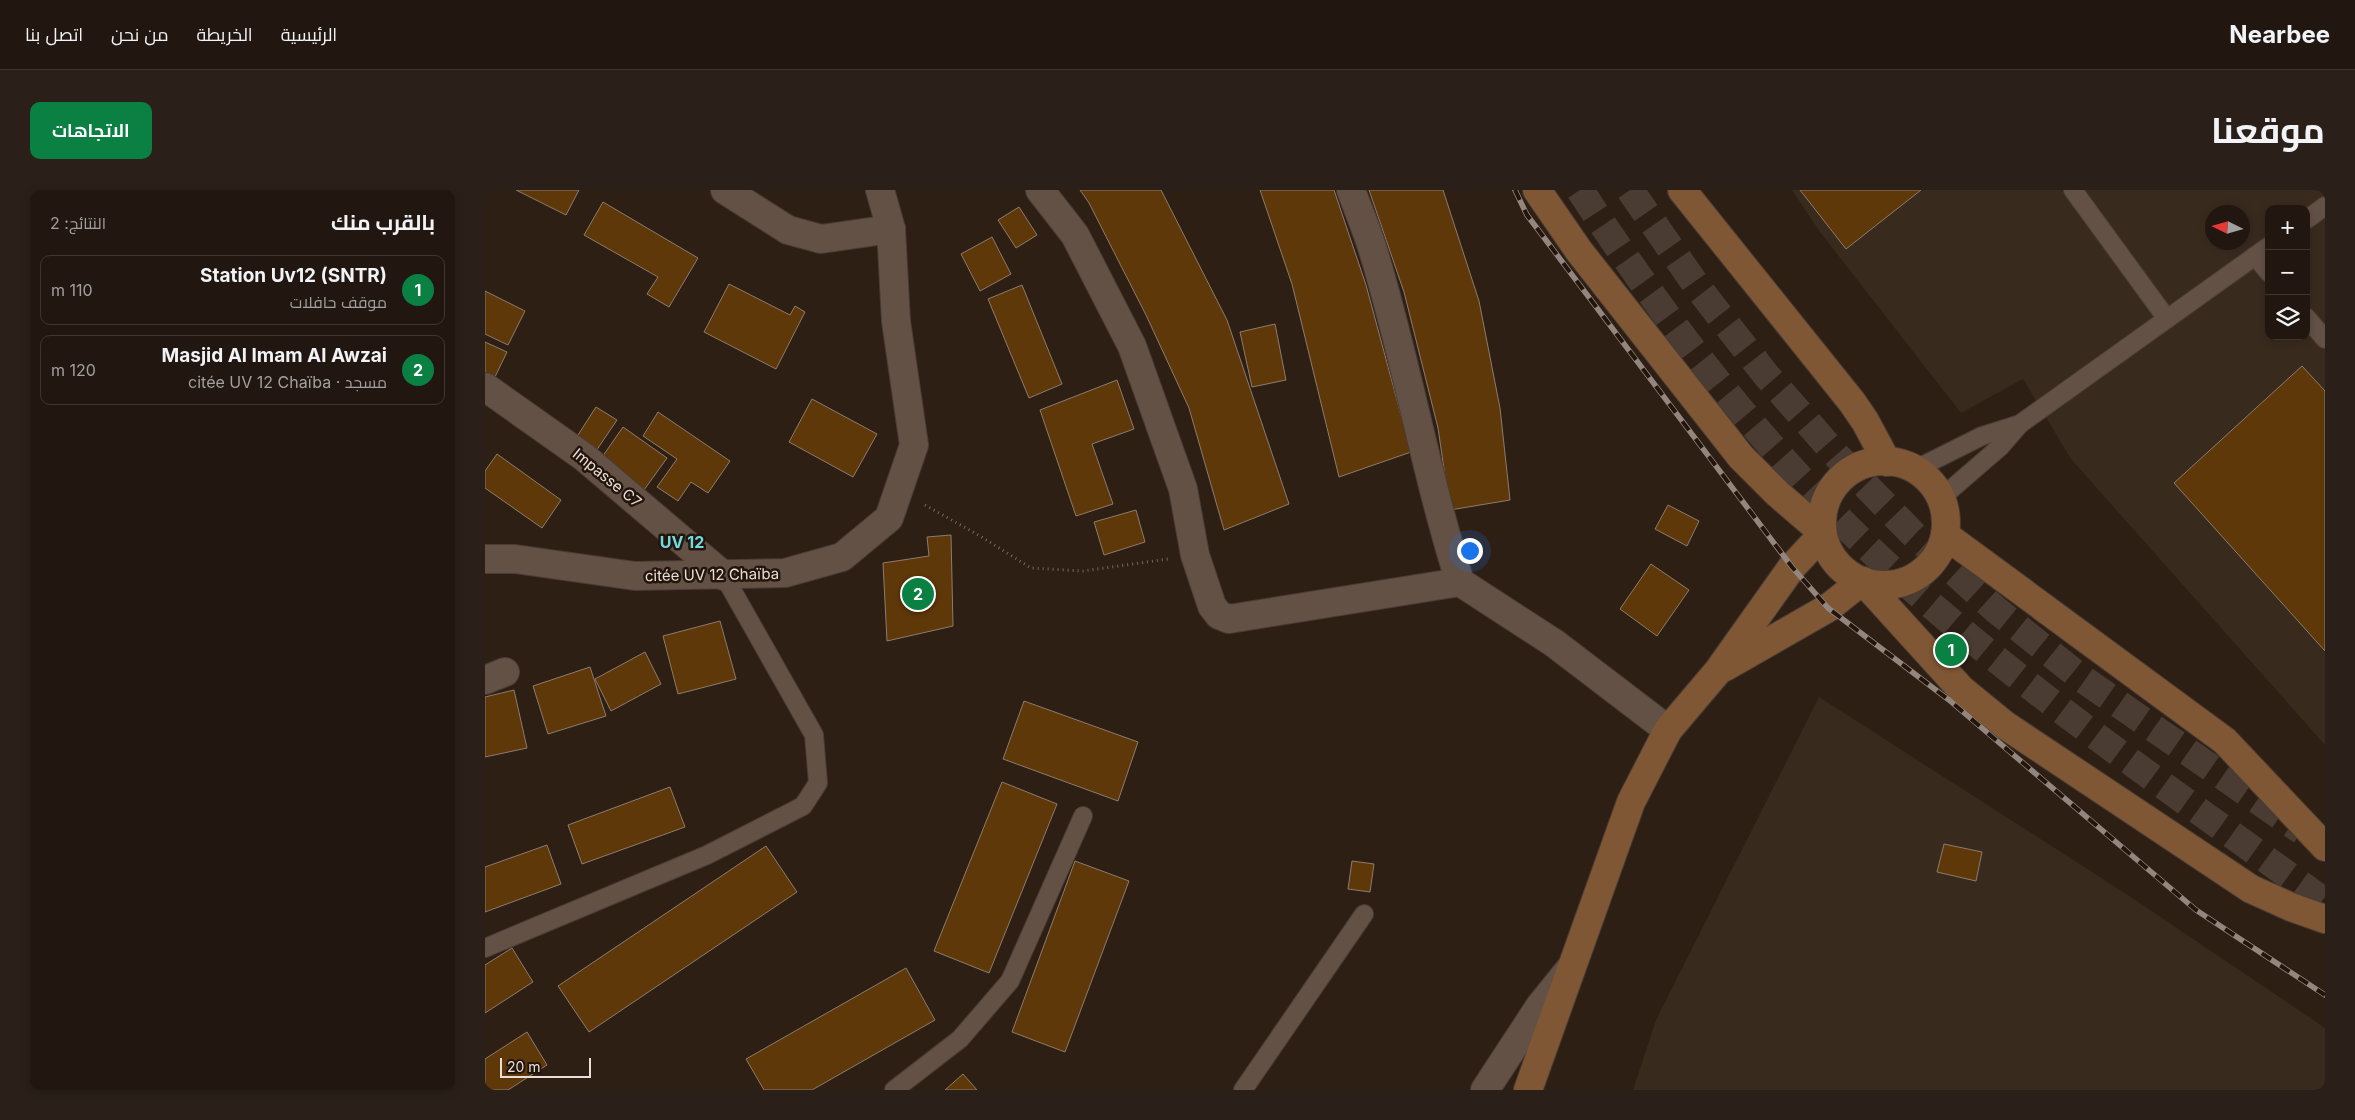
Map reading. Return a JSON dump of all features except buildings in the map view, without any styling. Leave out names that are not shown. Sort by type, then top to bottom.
[{"type":"main road","points":[[1528,1090],[1631,802],[1668,730],[1718,671],[1792,567],[1821,534],[1825,503],[1833,487],[1846,474],[1862,464],[1899,462],[1916,469],[1931,482],[1941,498],[1945,516],[1945,535],[1939,552],[1929,566],[1915,577],[1898,583],[1880,585],[1863,581],[1844,571],[1831,555],[1821,534],[1741,457],[1579,251],[1537,190]]},
{"type":"main road","points":[[1682,190],[1852,402],[1865,421],[1887,462]]},
{"type":"main road","points":[[1945,535],[2225,741],[2323,846]]},
{"type":"main road","points":[[1718,671],[1828,608],[1863,581]]},
{"type":"main road","points":[[1863,581],[1961,689],[2005,725],[2251,889],[2291,907],[2325,919]]},
{"type":"street","points":[[725,190],[787,230],[821,240],[891,229]]},
{"type":"street","name":"citée UV 12 Chaïba","points":[[485,558],[515,559],[635,576],[724,576],[785,573],[842,557],[889,518],[914,445],[896,321],[891,229],[880,190]]},
{"type":"street","points":[[1041,190],[1075,235],[1132,346],[1183,489],[1195,555],[1212,606],[1219,615],[1229,619],[1459,582]]},
{"type":"street","points":[[1351,190],[1372,247],[1419,428],[1440,519],[1459,582],[1554,643],[1668,730]]},
{"type":"street","name":"Impasse C7","points":[[485,387],[584,457],[724,576]]},
{"type":"street","points":[[1485,1090],[1540,1006],[1573,965]]},
{"type":"lane","points":[[2073,190],[2167,319]]},
{"type":"lane","points":[[2310,217],[2325,206]]},
{"type":"lane","points":[[1941,498],[2000,447],[2020,424],[2262,251]]},
{"type":"lane","points":[[2310,322],[2325,339]]},
{"type":"lane","points":[[1916,469],[1990,433],[2020,424]]},
{"type":"lane","points":[[485,948],[707,855],[803,806],[818,783],[814,734],[724,576]]},
{"type":"lane","points":[[894,1090],[960,1039],[1010,981],[1083,816]]},
{"type":"lane","points":[[1243,1090],[1363,914]]},
{"type":"path","points":[[899,490],[980,536],[1031,568],[1083,571],[1195,555]]},
{"type":"shaded area","points":[[1792,190],[2325,190],[2325,745],[2071,459],[2023,379],[1961,413],[1820,232]]},
{"type":"shaded area","points":[[1819,697],[2131,897],[2325,1028],[2325,1090],[1633,1090],[1656,1020]]},
{"type":"tunnel","points":[[1580,190],[1647,288],[1718,383],[1795,473],[1879,558],[1931,605],[2040,694],[2325,902]]},
{"type":"tunnel","points":[[1630,190],[1699,289],[1766,375],[1838,457],[1914,535],[1995,609],[2080,677],[2302,831]]},
{"type":"railway","points":[[1515,190],[1527,215],[1792,567],[1828,608],[1949,700],[2196,910],[2325,995]]},
{"type":"place","name":"Masjid Al Imam Al Awzai","points":[[918,594]]},
{"type":"place","name":"Station Uv12 (SNTR)","points":[[1951,650]]},
{"type":"district","name":"UV 12","points":[[682,542]]}]
